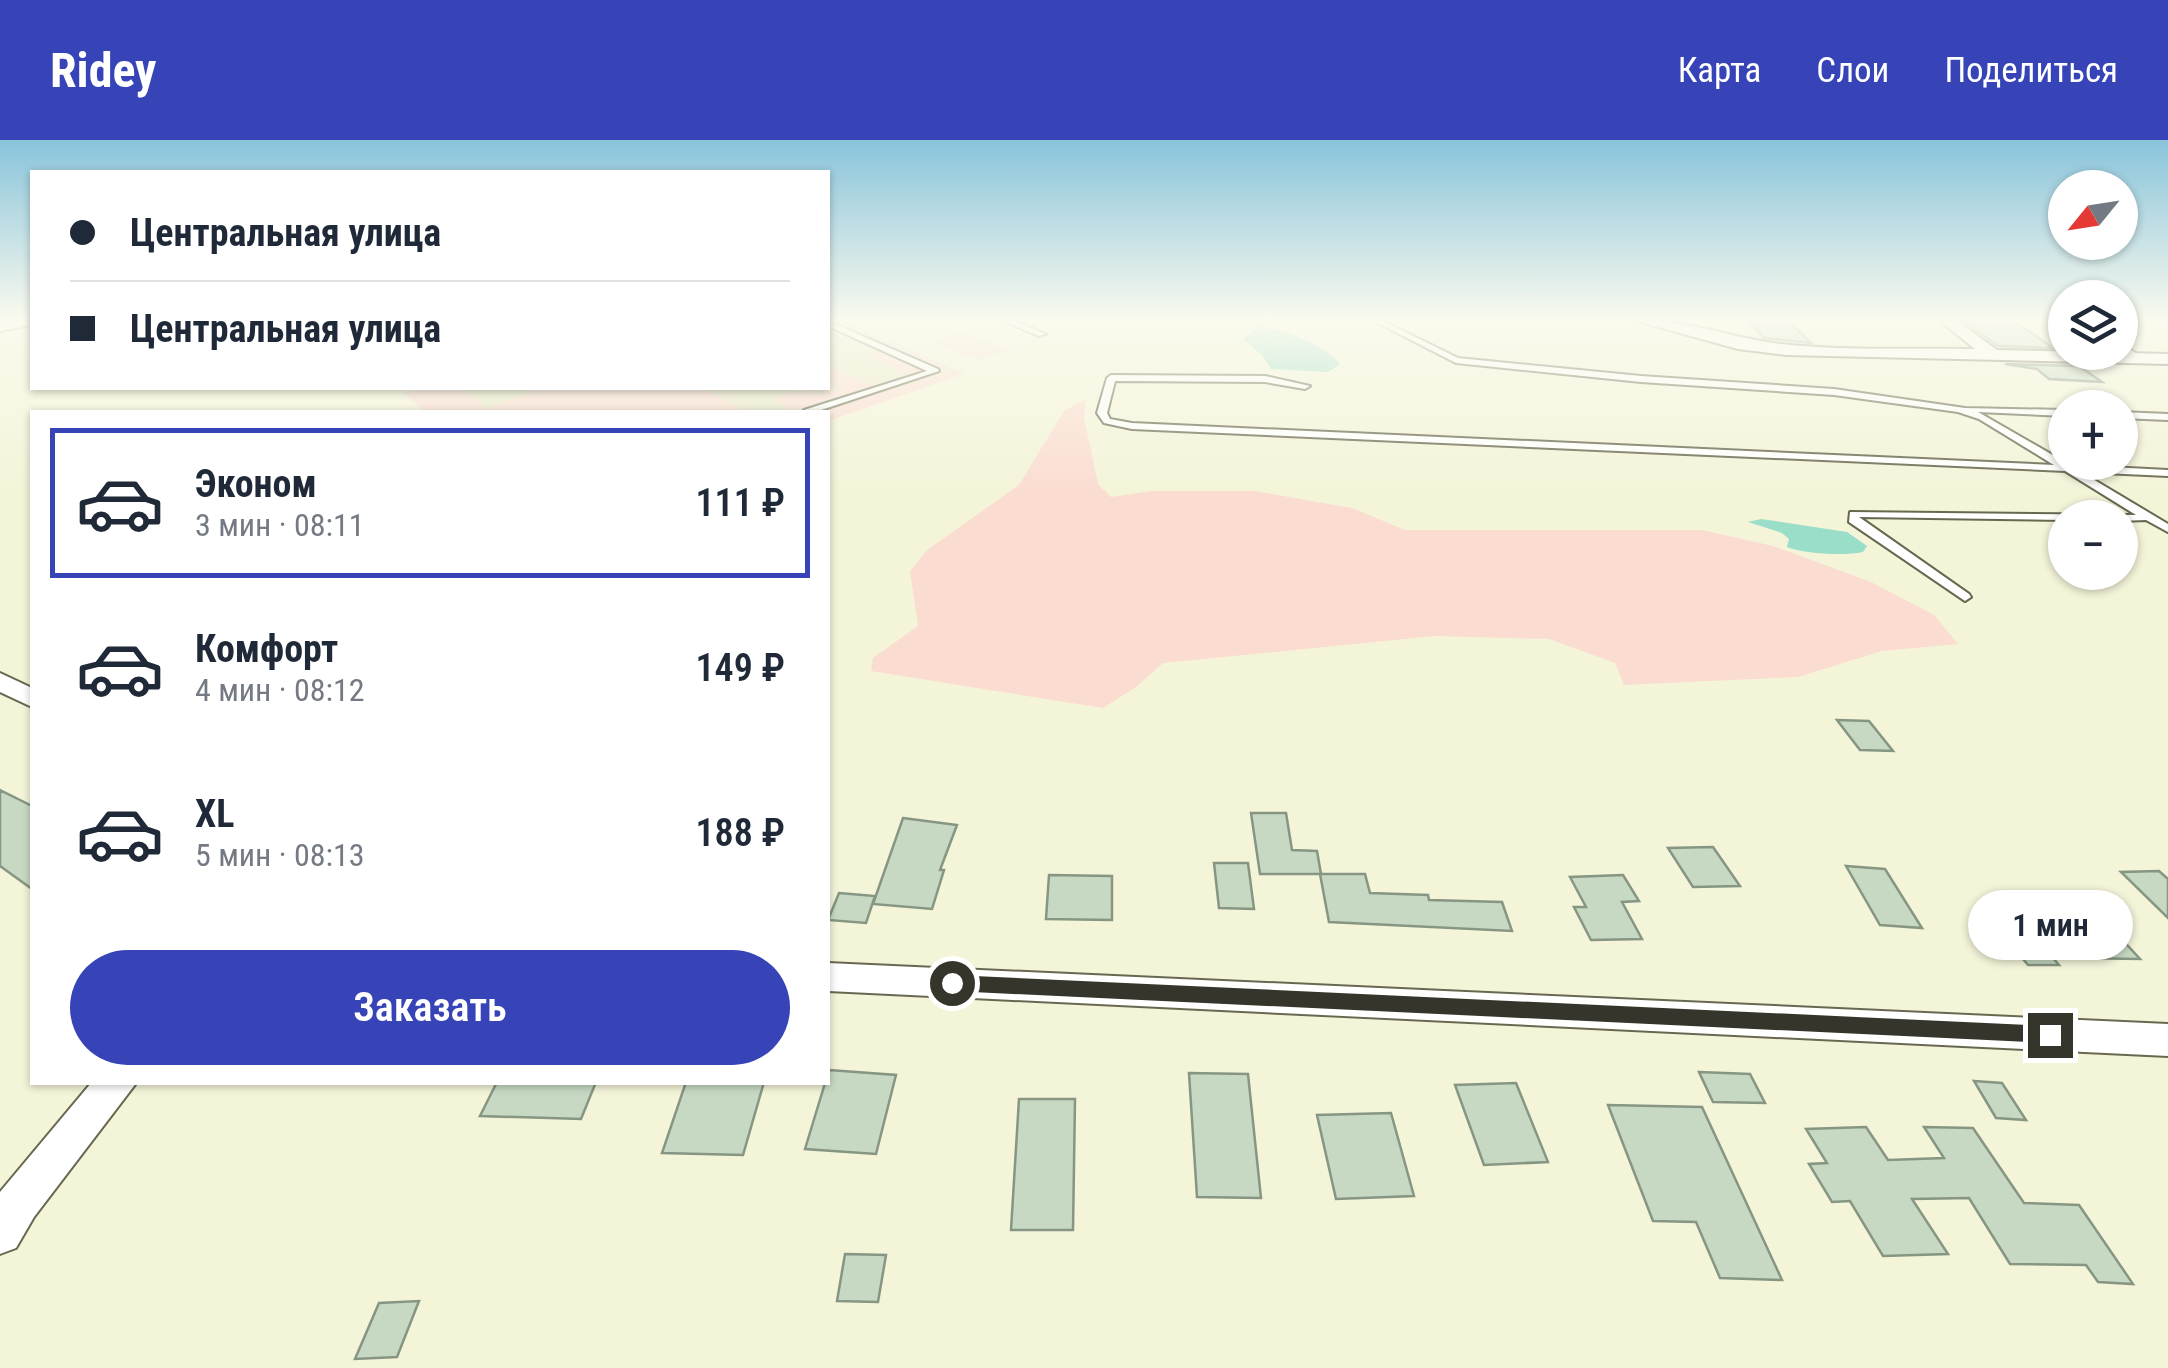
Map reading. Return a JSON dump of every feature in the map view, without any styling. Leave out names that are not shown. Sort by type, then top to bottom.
[{"type":"street","points":[[0,681],[30,698]]},
{"type":"street","points":[[830,978],[2168,1040]]},
{"type":"street","points":[[0,1232],[18,1203],[116,1085]]},
{"type":"lane","points":[[813,410],[910,378]]},
{"type":"lane","points":[[1111,378],[1102,413],[1107,422],[1132,426],[2048,465]]},
{"type":"lane","points":[[1158,378],[1265,379],[1305,386]]},
{"type":"lane","points":[[1635,378],[1834,392],[1960,409],[2048,412]]},
{"type":"lane","points":[[1960,409],[2048,459]]},
{"type":"lane","points":[[2138,416],[2168,417]]},
{"type":"lane","points":[[2138,471],[2168,473]]},
{"type":"lane","points":[[2083,480],[2168,529]]},
{"type":"lane","points":[[1966,597],[1852,520],[1854,514],[2168,518]]},
{"type":"shaded area","points":[[830,378],[949,378],[830,411],[424,410],[403,393],[830,390]]},
{"type":"shaded area","points":[[830,378],[857,378],[875,387],[905,378],[805,410],[792,409],[773,399],[799,390],[814,395],[839,387]]},
{"type":"shaded area","points":[[926,378],[952,378],[830,420],[830,410],[824,410]]},
{"type":"shaded area","points":[[465,390],[487,409],[530,390],[707,390],[743,410],[424,410],[403,393]]},
{"type":"shaded area","points":[[1086,399],[1084,418],[1098,484],[1111,497],[1152,491],[1255,491],[1352,508],[1405,530],[1702,530],[1773,546],[1871,582],[1934,615],[1958,644],[1882,651],[1798,677],[1624,685],[1615,663],[1549,639],[1435,636],[1163,663],[1103,708],[871,671],[873,658],[918,626],[910,571],[927,550],[1019,485],[1064,411]]},
{"type":"water","points":[[1761,519],[1847,532],[1867,546],[1863,552],[1846,554],[1794,549],[1787,547],[1789,539],[1782,533],[1748,522]]},
{"type":"building","points":[[2048,378],[2097,378],[2102,382],[2049,379]]},
{"type":"building","points":[[1837,720],[1869,721],[1893,751],[1860,750]]},
{"type":"building","points":[[0,790],[30,805],[30,888],[0,866]]},
{"type":"building","points":[[1251,813],[1286,813],[1292,850],[1317,851],[1321,874],[1365,874],[1370,893],[1502,902],[1512,931],[1329,922],[1320,874],[1260,874]]},
{"type":"building","points":[[903,818],[957,825],[940,870],[944,870],[932,909],[873,904]]},
{"type":"building","points":[[1713,847],[1740,886],[1693,887],[1668,848]]},
{"type":"building","points":[[1214,863],[1248,863],[1254,909],[1219,908]]},
{"type":"building","points":[[1846,866],[1885,869],[1922,928],[1880,925]]},
{"type":"building","points":[[2159,871],[2168,879],[2168,918],[2121,872]]},
{"type":"building","points":[[1049,875],[1112,876],[1112,920],[1046,919]]},
{"type":"building","points":[[1623,875],[1639,901],[1622,902],[1642,939],[1591,940],[1574,907],[1586,907],[1570,877]]},
{"type":"building","points":[[839,893],[875,896],[866,923],[830,920]]},
{"type":"building","points":[[2022,896],[2082,896],[2140,959],[2066,958],[2022,908],[2032,908]]},
{"type":"building","points":[[2004,936],[2034,936],[2059,965],[2028,965]]},
{"type":"building","points":[[830,1070],[896,1075],[876,1154],[805,1149],[824,1085],[830,1085]]},
{"type":"building","points":[[1699,1072],[1750,1074],[1765,1103],[1713,1102]]},
{"type":"building","points":[[1189,1073],[1248,1074],[1261,1198],[1197,1197]]},
{"type":"building","points":[[1974,1081],[2002,1083],[2026,1120],[1996,1118]]},
{"type":"building","points":[[1516,1083],[1548,1162],[1484,1165],[1455,1085]]},
{"type":"building","points":[[496,1085],[595,1085],[581,1119],[480,1116]]},
{"type":"building","points":[[685,1085],[763,1085],[743,1155],[662,1153]]},
{"type":"building","points":[[1019,1099],[1075,1099],[1073,1230],[1011,1230]]},
{"type":"building","points":[[1608,1105],[1702,1107],[1782,1280],[1720,1278],[1696,1222],[1653,1221]]},
{"type":"building","points":[[1391,1113],[1414,1196],[1336,1199],[1317,1115]]},
{"type":"building","points":[[1866,1127],[1888,1160],[1944,1158],[1924,1127],[1973,1128],[2024,1203],[2079,1205],[2133,1284],[2098,1282],[2086,1265],[2010,1264],[1969,1198],[1912,1199],[1948,1254],[1883,1256],[1850,1201],[1832,1202],[1809,1164],[1827,1163],[1806,1129]]},
{"type":"building","points":[[845,1254],[886,1255],[878,1302],[837,1301]]},
{"type":"building","points":[[419,1301],[397,1357],[355,1359],[379,1303]]},
{"type":"route","points":[[952,983],[2050,1035]]}]
